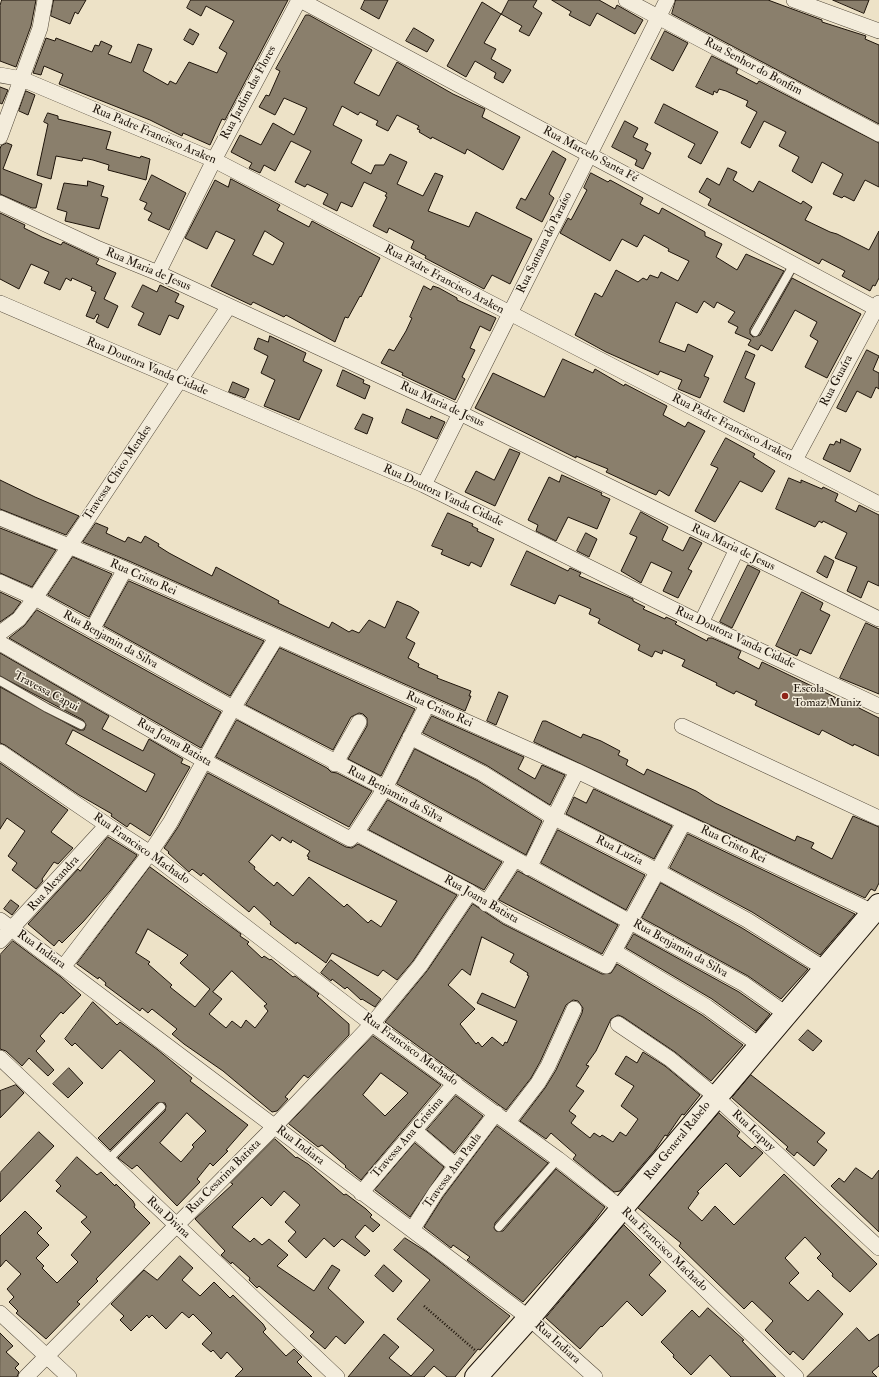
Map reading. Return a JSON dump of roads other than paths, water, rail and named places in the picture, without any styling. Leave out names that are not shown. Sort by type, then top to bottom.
[{"type":"street","points":[[0,137],[40,28],[45,0]]},
{"type":"street","name":"Rua Marcelo Santa Fé","points":[[299,0],[794,264],[878,307]]},
{"type":"street","name":"Rua Jardim das Flores","points":[[158,273],[214,160],[299,0]]},
{"type":"street","name":"Rua Senhor do Bonfim","points":[[626,0],[879,134]]},
{"type":"street","name":"Rua Santana do Paraíso","points":[[424,485],[667,0]]},
{"type":"street","points":[[794,0],[879,31]]},
{"type":"street","name":"Rua Padre Francisco Araken","points":[[0,75],[22,79],[214,160],[879,504]]},
{"type":"street","name":"Rua Maria de Jesus","points":[[0,202],[99,249],[158,273],[460,413],[879,619]]},
{"type":"street","name":"Rua Doutora Vanda Cidade","points":[[0,303],[424,485],[701,623],[879,706]]},
{"type":"street","name":"Travessa Chico Mendes","points":[[0,633],[20,619],[35,598],[229,306]]},
{"type":"street","name":"Rua Guaíra","points":[[795,460],[878,307]]},
{"type":"street","name":"Rua Cristo Rei","points":[[0,518],[125,569],[276,638],[577,771],[684,822],[876,908]]},
{"type":"street","points":[[701,623],[737,550]]},
{"type":"street","points":[[92,630],[125,569]]},
{"type":"street","name":"Rua Benjamin da Silva","points":[[0,582],[35,598],[335,764],[384,788],[744,984],[786,1014]]},
{"type":"street","points":[[64,966],[150,852],[170,823],[203,760],[276,638]]},
{"type":"street","name":"Rua Joana Batista","points":[[0,643],[203,760],[353,836],[470,892],[486,904],[507,916],[606,966],[615,952]]},
{"type":"street","points":[[353,836],[384,788],[427,705]]},
{"type":"street","points":[[335,764],[359,722]]},
{"type":"street","points":[[682,726],[879,818]]},
{"type":"street","name":"Rua Luzia","points":[[410,738],[482,773],[553,817],[747,920],[825,969]]},
{"type":"street","name":"Rua Francisco Machado","points":[[0,752],[107,825],[150,852],[372,1024],[496,1113],[622,1209],[796,1377]]},
{"type":"street","points":[[529,868],[577,771]]},
{"type":"street","points":[[684,822],[629,921],[615,952],[708,1007],[759,1045]]},
{"type":"street","name":"Rua Alexandra","points":[[0,941],[107,825]]},
{"type":"street","points":[[486,904],[514,860]]},
{"type":"street","name":"Rua Cesarina Batista","points":[[26,1377],[275,1126],[372,1024],[420,966],[470,892]]},
{"type":"street","name":"Rua General Rabelo","points":[[483,1370],[622,1209],[715,1096],[876,908]]},
{"type":"street","name":"Rua Indiara","points":[[0,920],[64,966],[361,1193],[529,1318],[595,1377]]},
{"type":"street","points":[[508,1122],[538,1083],[548,1066],[574,1009]]},
{"type":"street","name":"Rua Icapuy","points":[[618,1024],[670,1059],[715,1096],[879,1248]]},
{"type":"street","name":"Rua Divina","points":[[0,1058],[337,1377]]},
{"type":"street","name":"Travessa Ana Cristina","points":[[361,1193],[416,1131],[455,1083]]},
{"type":"street","name":"Travessa Ana Paula","points":[[412,1230],[436,1192],[496,1113]]},
{"type":"street","points":[[416,1131],[456,1166]]},
{"type":"street","points":[[0,1313],[69,1377]]},
{"type":"lane","points":[[755,332],[794,264]]},
{"type":"lane","name":"Travessa Capui","points":[[0,681],[47,708],[81,725]]},
{"type":"lane","points":[[108,1160],[161,1107]]},
{"type":"lane","points":[[499,1227],[558,1159]]},
{"type":"place","name":"Escola Tomaz Muniz","points":[[785,696]]}]
